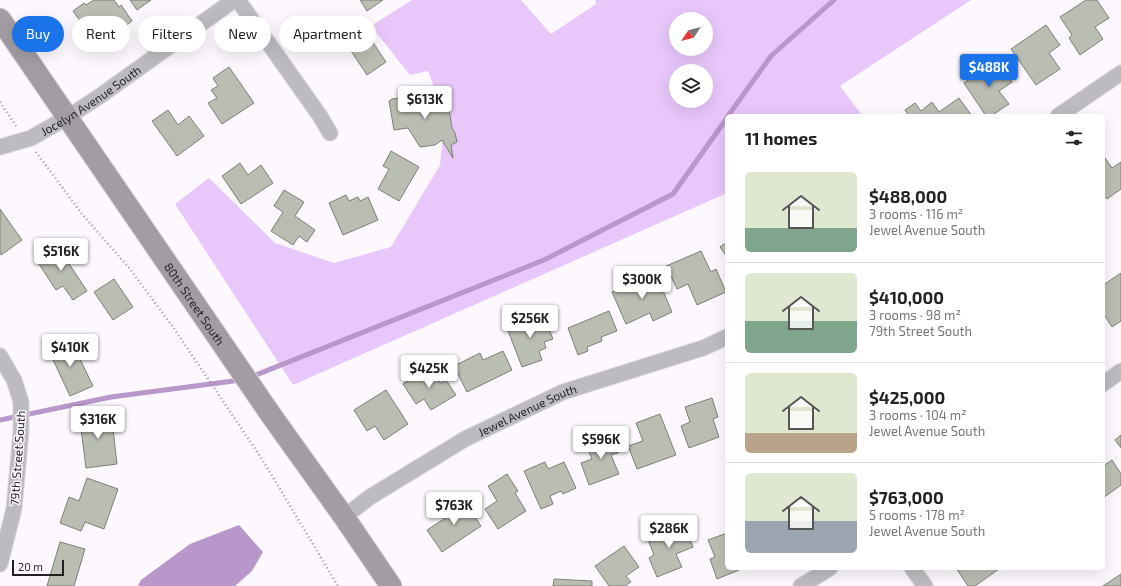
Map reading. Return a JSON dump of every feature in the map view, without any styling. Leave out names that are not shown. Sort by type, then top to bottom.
[{"type":"main road","name":"80th Street South","points":[[0,20],[271,415],[391,586]]},
{"type":"street","name":"Jocelyn Avenue South","points":[[0,147],[31,138],[68,117],[100,96],[234,0]]},
{"type":"street","points":[[238,0],[320,116],[330,133]]},
{"type":"street","points":[[1061,114],[1121,73]]},
{"type":"street","name":"Jewel Avenue South","points":[[344,518],[370,497],[465,439],[563,392],[703,348],[725,337]]},
{"type":"street","name":"79th Street South","points":[[0,356],[14,380],[21,402],[21,431],[14,509],[0,564]]},
{"type":"street","points":[[1105,383],[1121,371]]},
{"type":"street","points":[[801,586],[827,570]]},
{"type":"street","points":[[913,570],[925,586]]},
{"type":"path","points":[[0,102],[25,140],[43,161],[82,214],[130,269],[173,327],[262,459],[338,586]]},
{"type":"shaded area","points":[[412,0],[521,0],[551,34],[596,4],[595,0],[971,0],[840,86],[861,114],[725,114],[725,194],[293,385],[175,204],[209,178],[275,243],[334,263],[391,247],[440,165],[445,117],[428,71],[410,75],[376,32],[376,23]]},
{"type":"shaded area","points":[[239,525],[263,552],[252,571],[235,586],[138,586],[141,580],[190,544]]},
{"type":"building","points":[[94,0],[114,0],[119,7],[121,5],[129,16],[77,16],[73,11],[84,3],[86,5]]},
{"type":"building","points":[[130,0],[151,0],[137,10]]},
{"type":"building","points":[[360,0],[383,0],[367,11]]},
{"type":"building","points":[[1086,0],[1097,0],[1109,18],[1095,27],[1103,39],[1080,55],[1069,38],[1072,35],[1060,17]]},
{"type":"building","points":[[1046,25],[1060,45],[1049,53],[1060,69],[1036,85],[1011,49]]},
{"type":"building","points":[[376,47],[386,62],[367,75],[352,52],[376,52]]},
{"type":"building","points":[[986,60],[991,66],[998,61],[1012,82],[999,91],[1009,104],[994,114],[985,114],[964,83],[979,73],[976,67]]},
{"type":"building","points":[[229,67],[254,103],[222,124],[208,103],[217,98],[211,90],[218,86],[213,78]]},
{"type":"building","points":[[445,93],[447,96],[452,128],[457,142],[451,145],[453,158],[442,140],[435,145],[420,147],[408,128],[394,130],[389,101],[392,99],[405,97],[414,112],[412,98]]},
{"type":"building","points":[[959,98],[971,114],[908,114],[905,110],[915,103],[921,111],[932,102],[939,112]]},
{"type":"building","points":[[168,110],[178,125],[189,116],[204,136],[177,156],[152,121]]},
{"type":"building","points":[[391,151],[419,167],[399,201],[378,189],[389,169],[383,166]]},
{"type":"building","points":[[1105,158],[1112,168],[1121,162],[1121,189],[1107,199],[1105,196]]},
{"type":"building","points":[[240,163],[248,175],[261,165],[273,183],[241,204],[222,176]]},
{"type":"building","points":[[284,190],[304,202],[295,216],[315,230],[307,242],[299,236],[293,245],[271,231],[283,212],[274,206]]},
{"type":"building","points":[[346,195],[349,201],[358,197],[360,201],[368,197],[378,220],[343,235],[329,203]]},
{"type":"building","points":[[0,209],[22,240],[1,255],[0,253]]},
{"type":"building","points":[[725,243],[725,254],[720,247]]},
{"type":"building","points":[[56,244],[87,291],[73,300],[63,286],[56,290],[35,258]]},
{"type":"building","points":[[701,251],[711,272],[716,269],[725,292],[697,305],[688,284],[677,289],[666,266]]},
{"type":"building","points":[[1121,273],[1121,321],[1112,327],[1105,316],[1105,284]]},
{"type":"building","points":[[652,274],[659,292],[663,291],[672,312],[653,321],[650,313],[626,324],[612,292]]},
{"type":"building","points":[[114,279],[133,307],[113,320],[94,292]]},
{"type":"building","points":[[609,311],[617,331],[601,337],[602,341],[587,347],[588,351],[578,355],[568,328]]},
{"type":"building","points":[[543,314],[553,339],[544,342],[546,348],[539,351],[542,360],[522,367],[507,328]]},
{"type":"building","points":[[65,339],[74,360],[79,357],[93,386],[70,396],[47,347]]},
{"type":"building","points":[[503,351],[512,370],[467,392],[454,366],[480,353],[483,360]]},
{"type":"building","points":[[430,367],[440,383],[446,380],[456,395],[431,410],[424,399],[416,404],[403,384]]},
{"type":"building","points":[[386,390],[408,424],[384,440],[375,426],[367,431],[354,410]]},
{"type":"building","points":[[712,398],[718,417],[713,419],[719,437],[689,448],[681,426],[690,422],[685,407]]},
{"type":"building","points":[[99,410],[100,422],[112,420],[117,464],[86,468],[79,413]]},
{"type":"building","points":[[660,414],[676,455],[637,469],[628,446],[643,441],[636,423]]},
{"type":"building","points":[[610,433],[618,453],[611,455],[619,474],[589,485],[581,463],[592,459],[585,443]]},
{"type":"building","points":[[1121,435],[1121,448],[1115,440]]},
{"type":"building","points":[[1112,460],[1121,474],[1121,485],[1105,497],[1105,465]]},
{"type":"building","points":[[545,462],[548,469],[564,462],[576,488],[563,494],[561,491],[550,496],[553,504],[541,509],[524,471]]},
{"type":"building","points":[[507,474],[518,491],[515,493],[526,511],[498,529],[485,509],[497,501],[488,486]]},
{"type":"building","points":[[87,478],[118,489],[104,529],[85,522],[81,531],[60,523],[69,497],[79,501]]},
{"type":"building","points":[[463,499],[481,526],[442,552],[427,530],[450,515],[446,510]]},
{"type":"building","points":[[682,522],[693,547],[676,554],[682,567],[657,577],[649,558],[654,555],[647,537]]},
{"type":"building","points":[[725,534],[725,570],[739,570],[717,579],[710,559],[715,557],[708,540]]},
{"type":"building","points":[[60,542],[85,549],[74,586],[47,586]]},
{"type":"building","points":[[624,546],[639,567],[626,576],[631,582],[625,586],[609,586],[595,566]]},
{"type":"building","points":[[957,570],[998,570],[975,586],[968,586]]},
{"type":"building","points":[[1121,574],[1121,586],[1103,586]]},
{"type":"building","points":[[554,579],[592,581],[592,586],[553,586]]},
{"type":"waterway","points":[[729,114],[771,56],[834,0]]},
{"type":"waterway","points":[[251,377],[544,260],[673,194],[725,121]]},
{"type":"waterway","points":[[0,420],[111,397],[241,380]]}]
